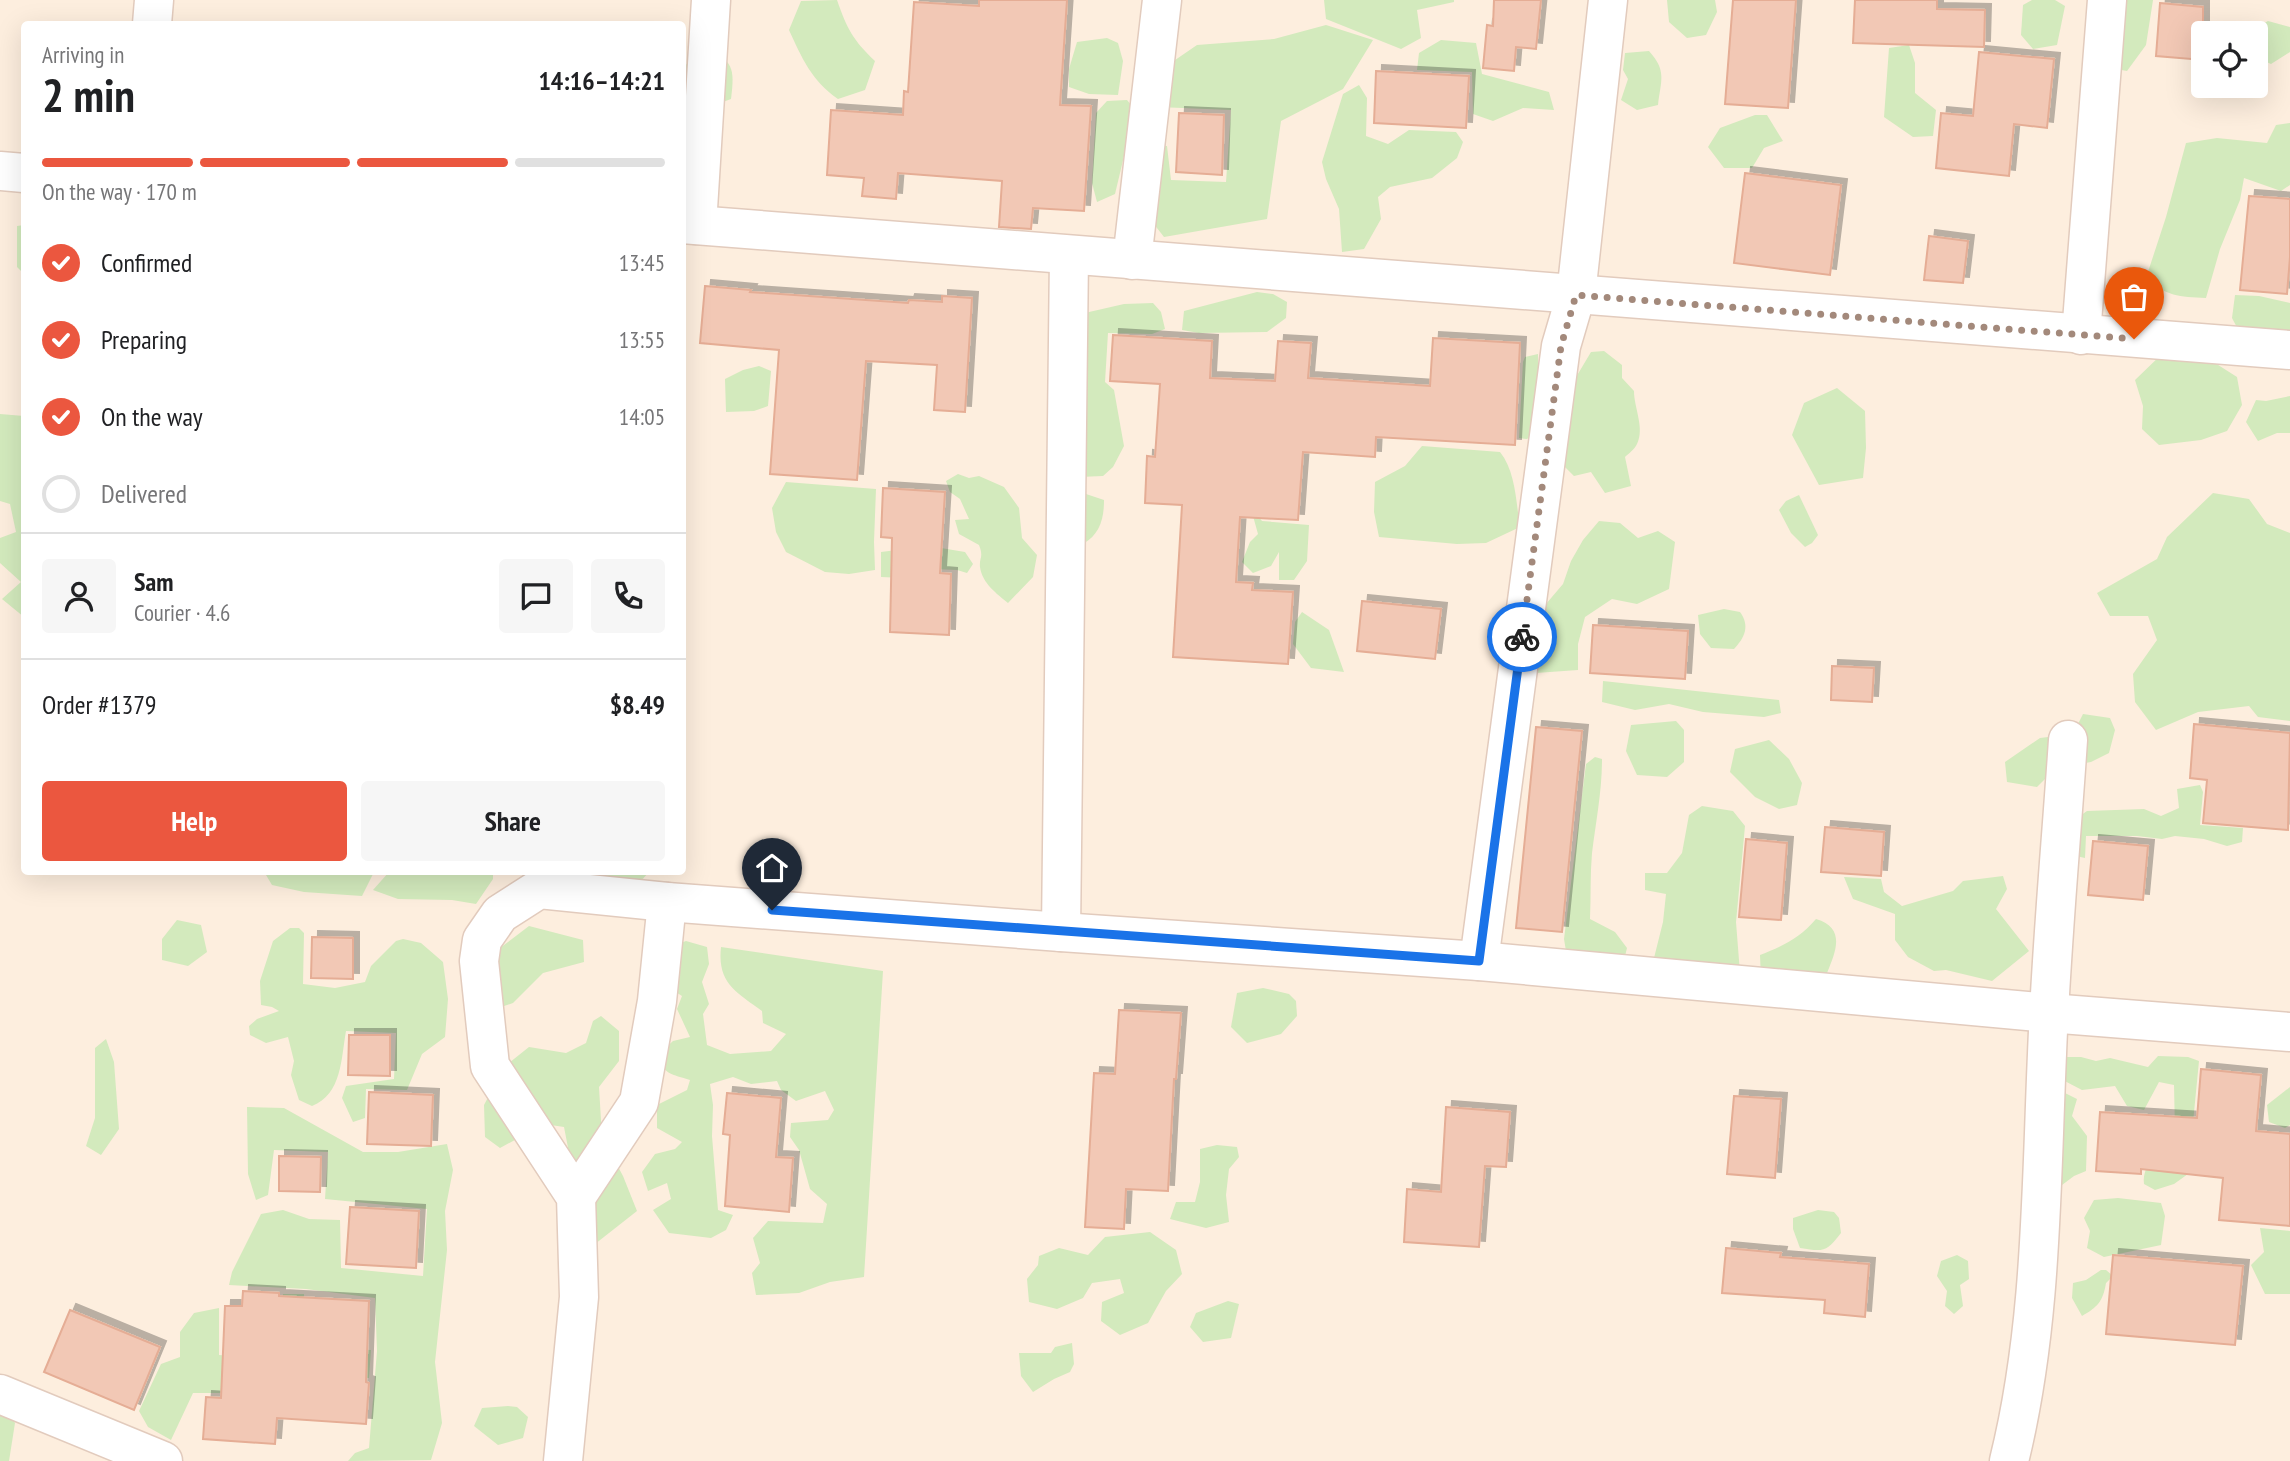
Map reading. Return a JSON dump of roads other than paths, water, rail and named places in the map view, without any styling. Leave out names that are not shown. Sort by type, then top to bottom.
[{"type":"street","points":[[152,21],[154,0]]},
{"type":"street","points":[[711,0],[690,224],[2290,351]]},
{"type":"street","points":[[1132,260],[1162,0]]},
{"type":"street","points":[[1479,961],[1561,346],[1576,295],[1608,0]]},
{"type":"street","points":[[2081,335],[2107,0]]},
{"type":"street","points":[[0,171],[21,173]]},
{"type":"street","points":[[1061,932],[1069,255]]},
{"type":"street","points":[[2009,1461],[2023,1406],[2038,1283],[2049,1013],[2068,740]]},
{"type":"street","points":[[563,1461],[579,1297],[576,1197],[490,1066],[479,961],[482,940],[500,914],[539,880],[667,902],[1479,961],[2290,1032]]},
{"type":"street","points":[[576,1197],[639,1102],[657,1000],[667,902]]},
{"type":"street","points":[[0,1394],[163,1461]]}]
